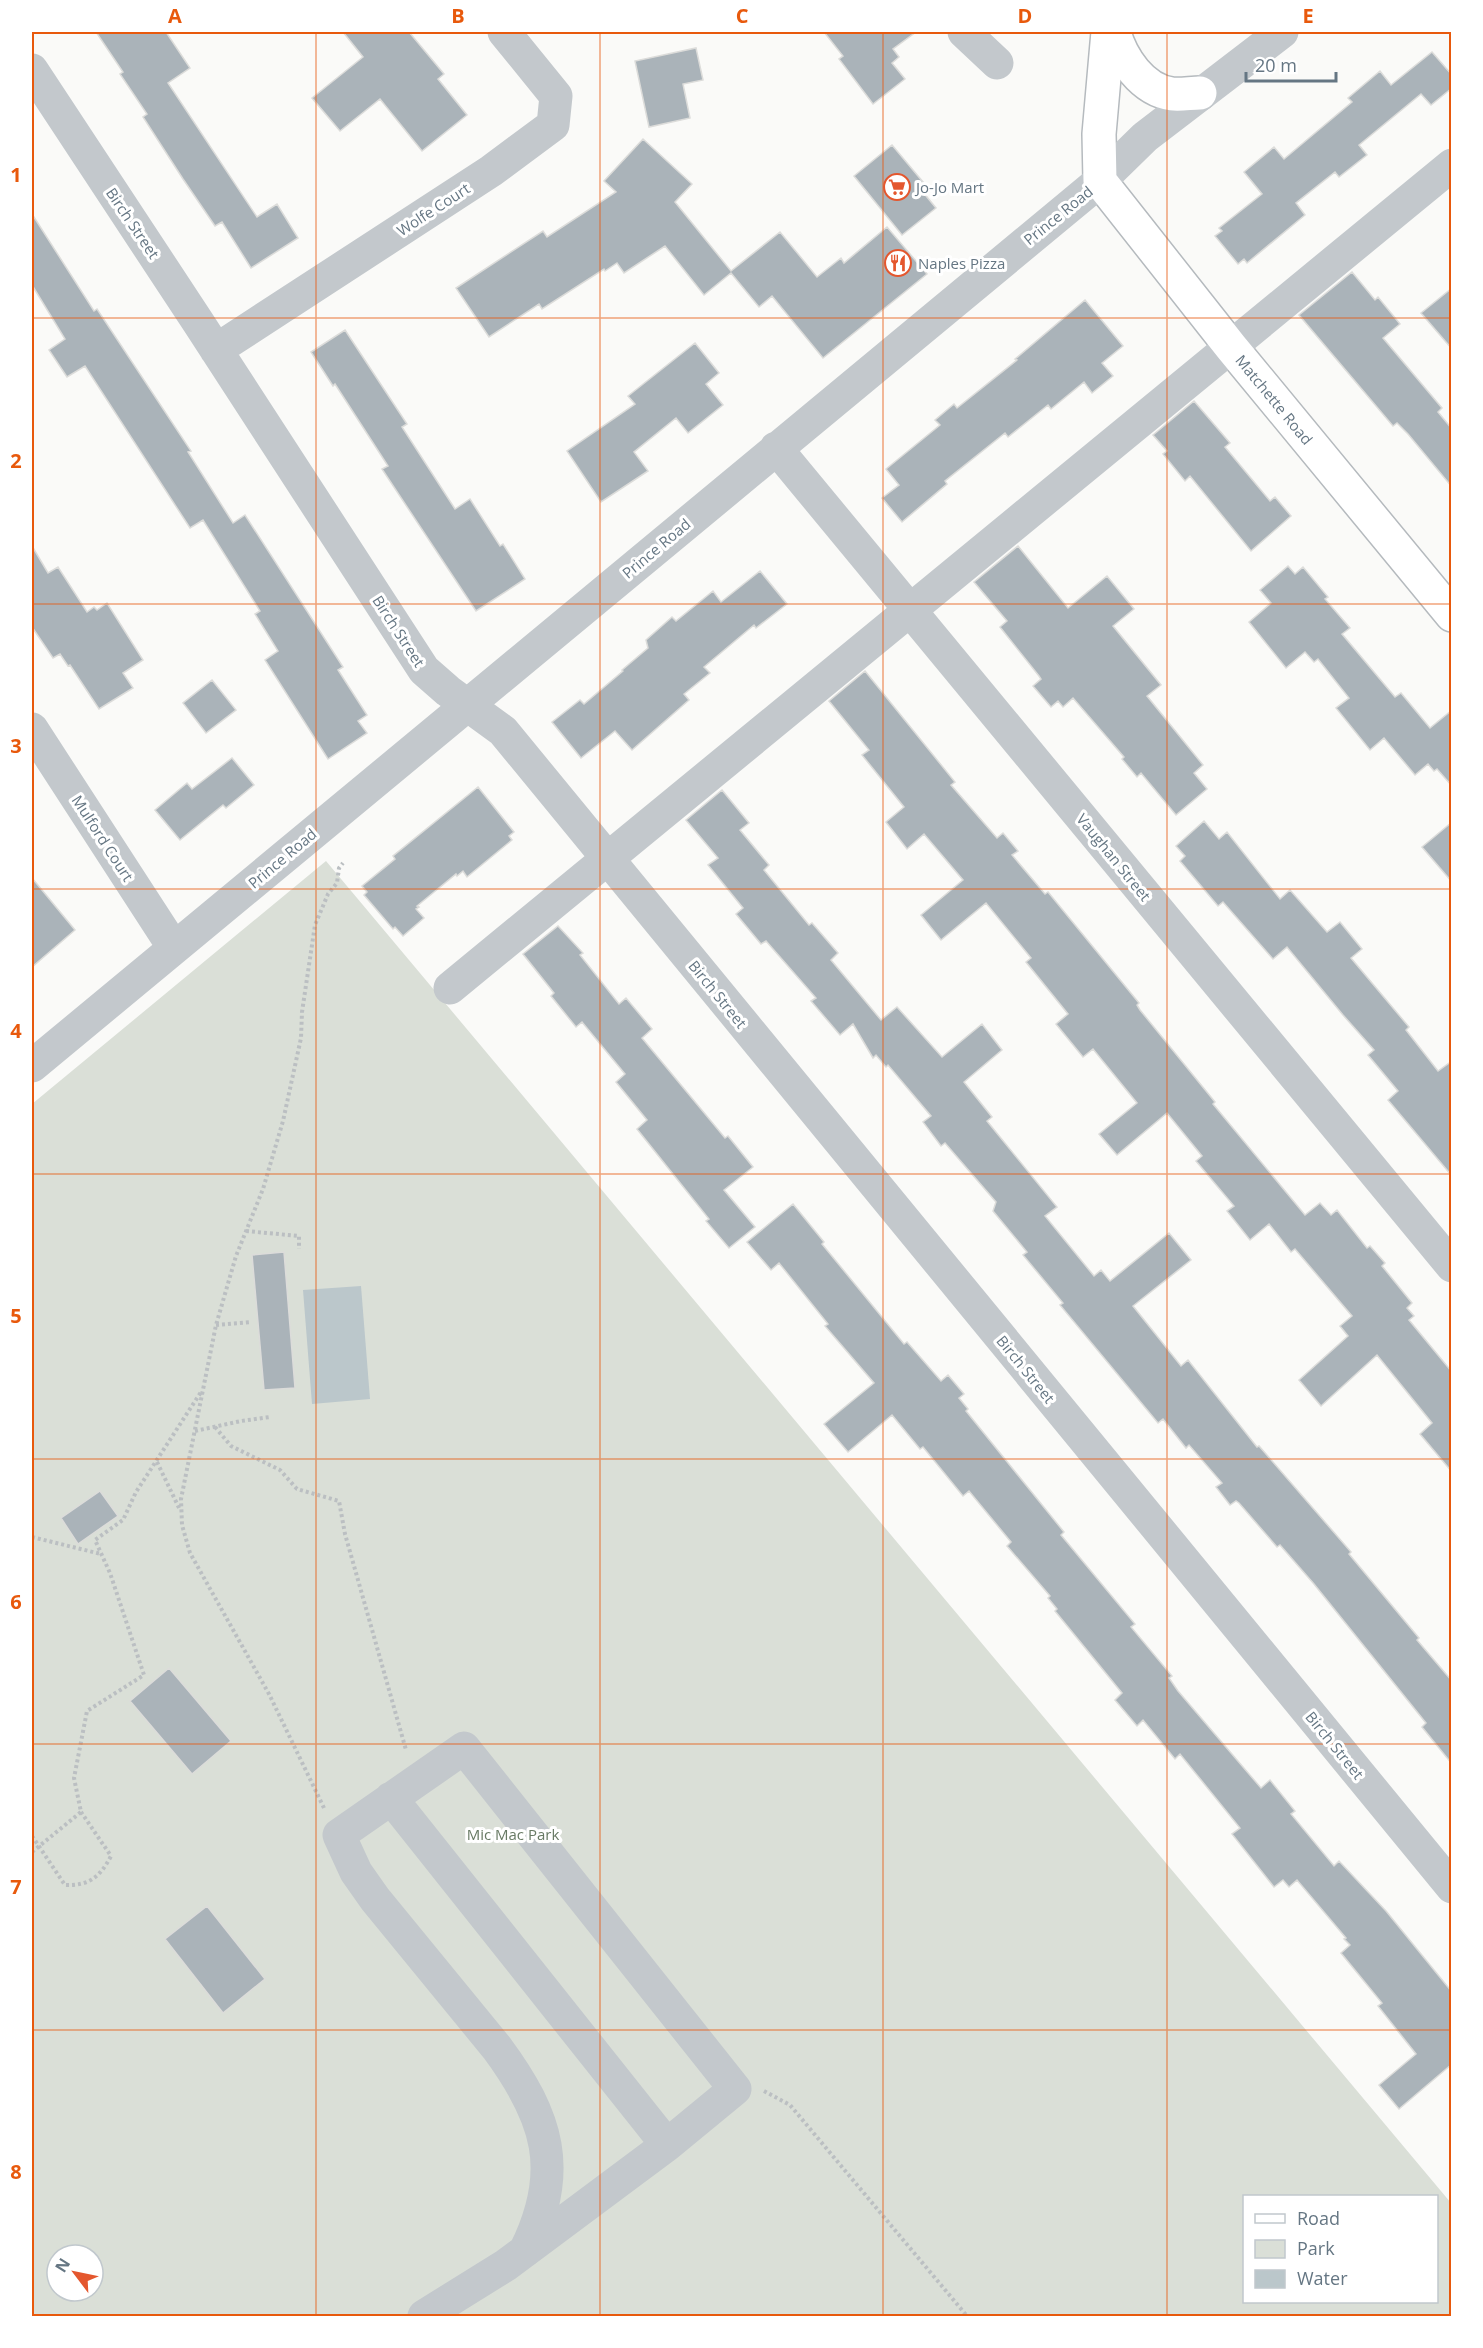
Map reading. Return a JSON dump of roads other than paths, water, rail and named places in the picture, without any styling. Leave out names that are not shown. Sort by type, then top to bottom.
[{"type":"main road","points":[[1100,181],[1099,134],[1108,32]]},
{"type":"main road","points":[[1114,32],[1119,48],[1139,76],[1170,94],[1200,93]]},
{"type":"main road","name":"Matchette Road","points":[[1100,181],[1231,347],[1452,615]]},
{"type":"street","name":"Wolfe Court","points":[[216,350],[491,171],[553,125],[556,96],[504,32]]},
{"type":"street","points":[[964,32],[997,63]]},
{"type":"street","name":"Prince Road","points":[[32,1066],[1100,181],[1145,137],[1282,32]]},
{"type":"street","name":"Birch Street","points":[[32,70],[424,670],[503,731],[1452,1887]]},
{"type":"street","points":[[450,988],[1452,165]]},
{"type":"street","name":"Vaughan Street","points":[[776,448],[1452,1266]]},
{"type":"street","name":"Mulford Court","points":[[32,729],[174,948]]},
{"type":"street","points":[[424,2316],[506,2265],[525,2251],[667,2145],[735,2089],[464,1748],[339,1835],[356,1872],[375,1899],[503,2056],[537,2112],[544,2135],[547,2186],[539,2219],[525,2251]]},
{"type":"street","points":[[391,1798],[667,2145]]},
{"type":"water","points":[[361,1286],[370,1399],[312,1404],[303,1290]]},
{"type":"place","name":"Jo-Jo Mart","points":[[897,187]]},
{"type":"place","name":"Naples Pizza","points":[[898,263]]},
{"type":"park label","name":"Mic Mac Park","points":[[513,1834]]}]
